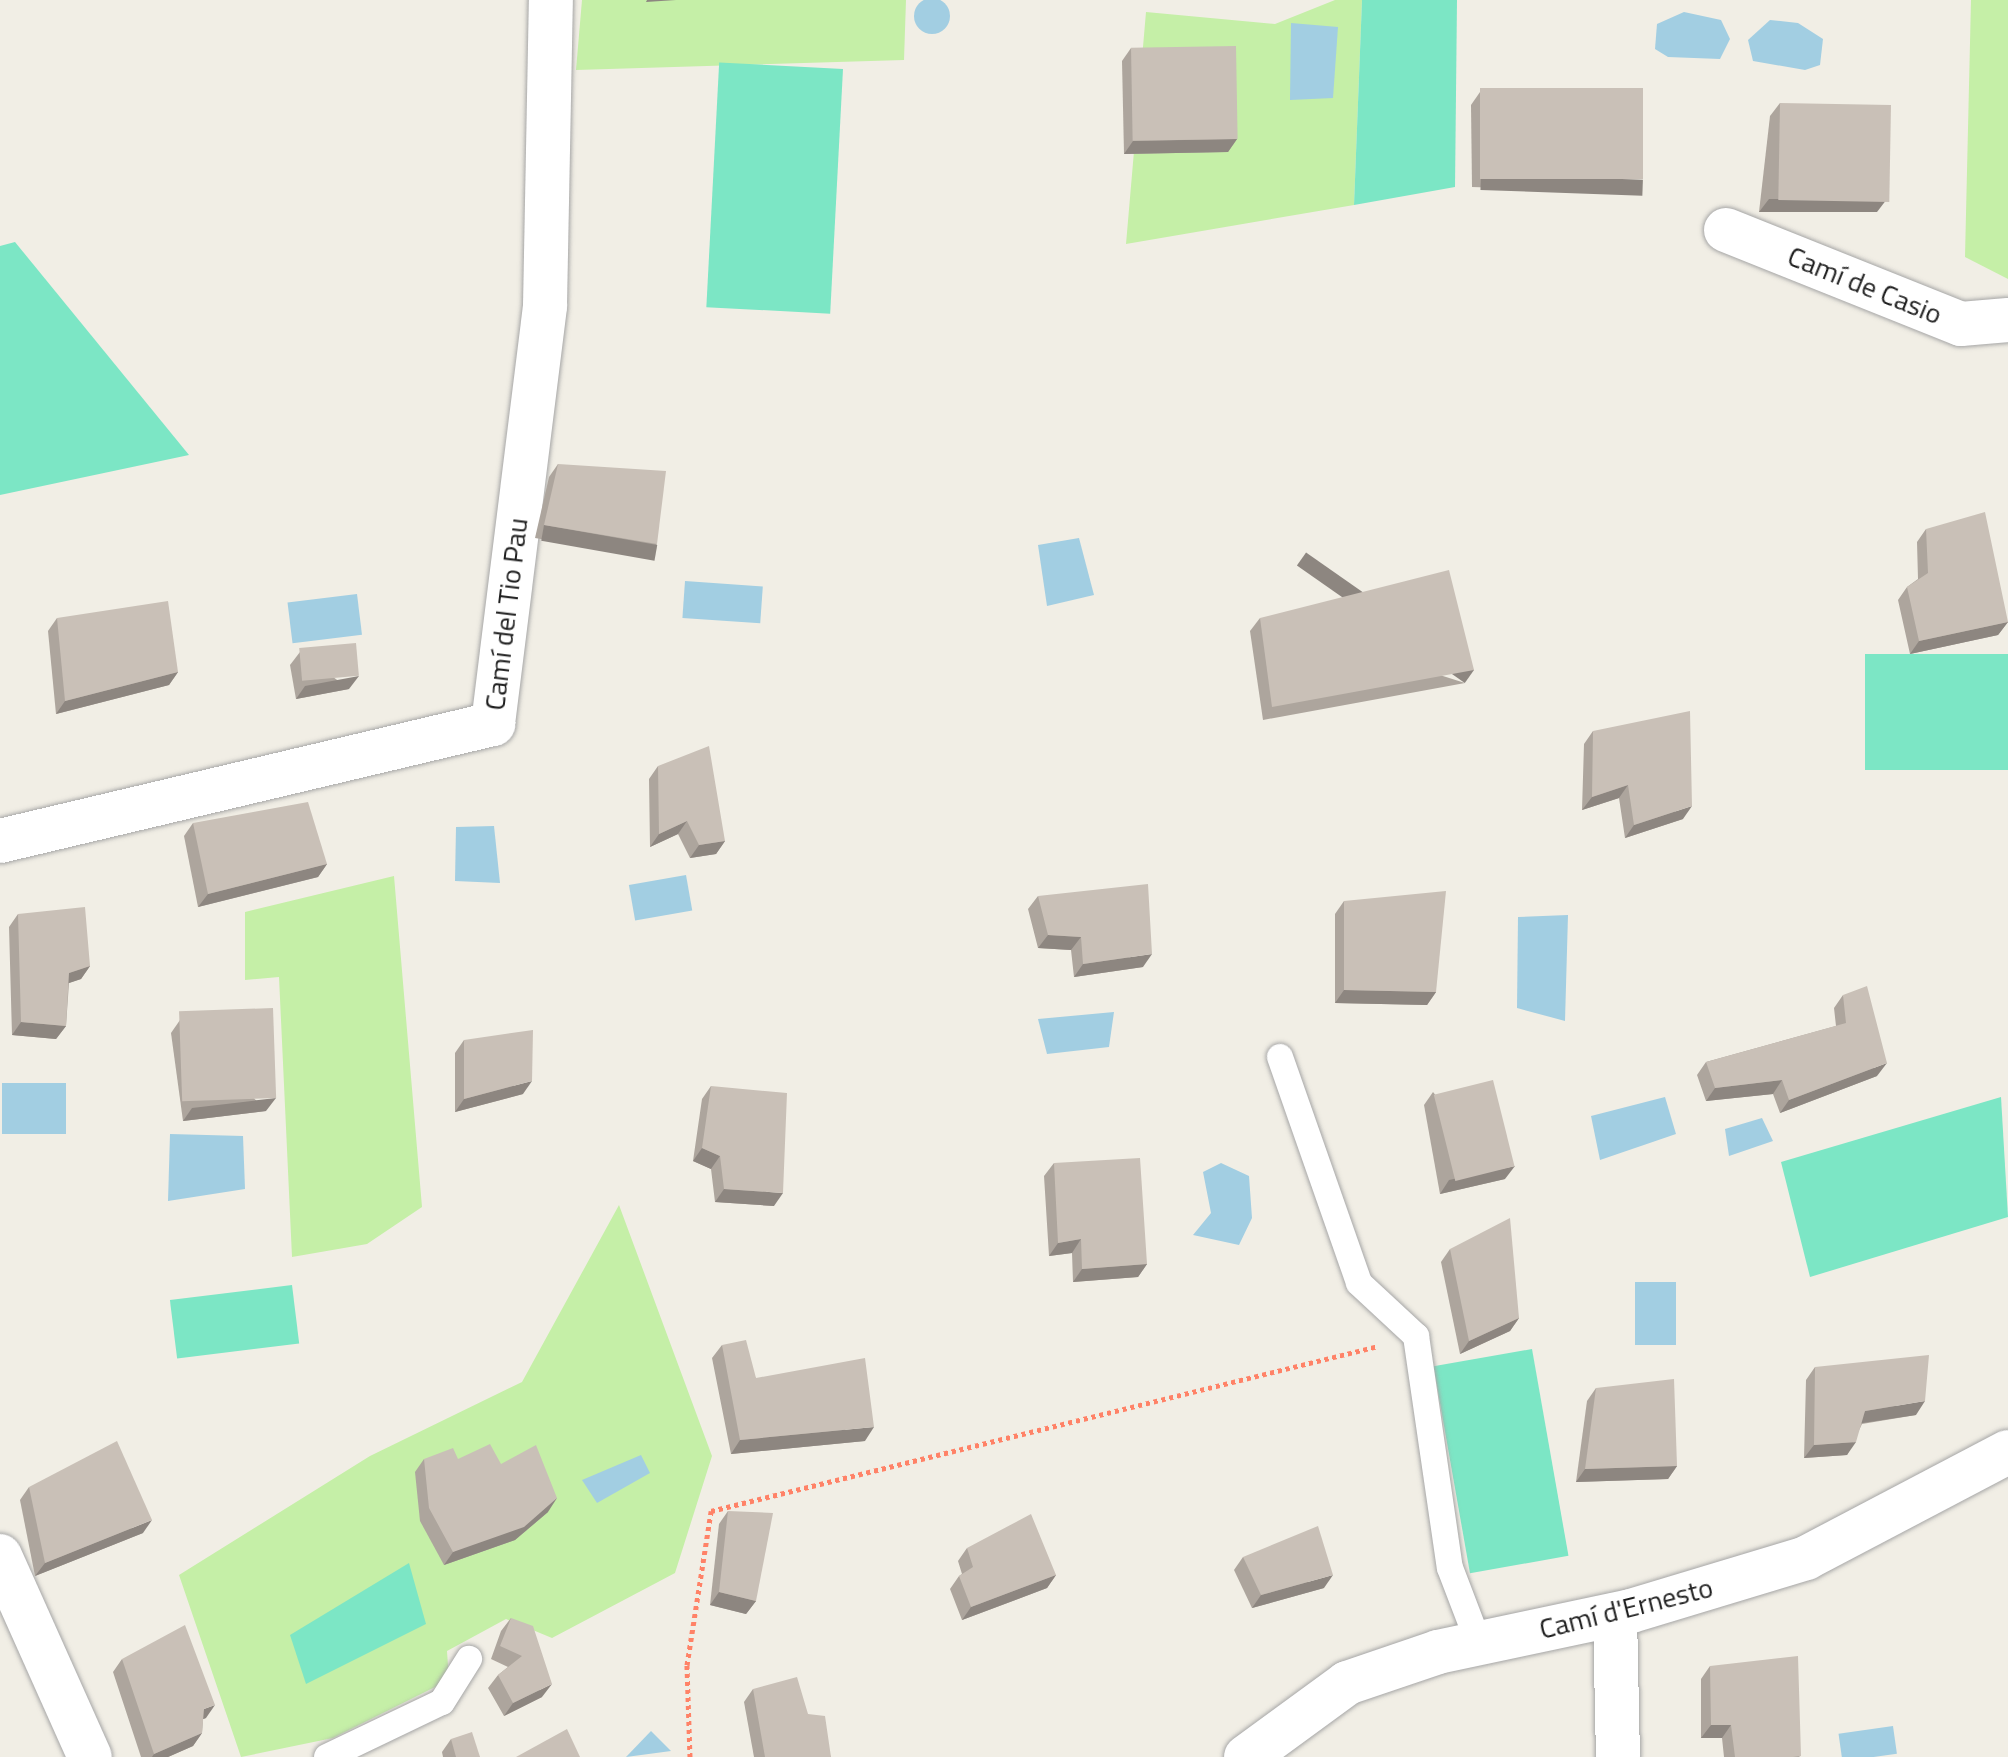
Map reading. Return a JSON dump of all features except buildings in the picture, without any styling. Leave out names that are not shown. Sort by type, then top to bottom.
[{"type":"street","name":"Camí del Tio Pau","points":[[0,841],[493,724],[545,306],[551,0]]},
{"type":"street","name":"Camí de Casio","points":[[1726,230],[1961,324],[2008,320]]},
{"type":"street","name":"Camí d'Ernesto","points":[[1246,1757],[1347,1683],[1479,1644],[1615,1615],[1806,1558],[2008,1452]]},
{"type":"street","points":[[0,1556],[90,1757]]},
{"type":"street","points":[[1615,1615],[1618,1757]]},
{"type":"lane","points":[[1280,1057],[1359,1283],[1416,1336],[1450,1568],[1479,1644]]},
{"type":"lane","points":[[327,1757],[399,1726],[442,1702],[469,1659]]},
{"type":"path","points":[[690,1757],[687,1665],[711,1511],[1416,1336]]},
{"type":"green space","points":[[582,0],[906,0],[904,60],[576,70]]},
{"type":"green space","points":[[1335,0],[1362,0],[1354,205],[1126,244],[1146,12],[1275,24]]},
{"type":"green space","points":[[1362,0],[1457,0],[1455,187],[1354,205]]},
{"type":"green space","points":[[1971,0],[2008,0],[2008,279],[1965,257]]},
{"type":"green space","points":[[719,63],[843,69],[830,314],[706,307]]},
{"type":"green space","points":[[15,242],[189,455],[0,495],[0,246]]},
{"type":"green space","points":[[1865,654],[2008,654],[2008,770],[1865,770]]},
{"type":"green space","points":[[394,876],[422,1207],[367,1244],[292,1257],[279,977],[245,980],[245,912]]},
{"type":"green space","points":[[2001,1097],[2008,1217],[1810,1277],[1781,1162]]},
{"type":"green space","points":[[619,1205],[712,1456],[675,1573],[552,1638],[506,1619],[447,1651],[449,1680],[333,1738],[241,1757],[179,1575],[370,1456],[522,1382]]},
{"type":"green space","points":[[292,1285],[299,1344],[177,1359],[170,1300]]},
{"type":"green space","points":[[1532,1349],[1568,1556],[1470,1573],[1434,1366]]},
{"type":"green space","points":[[409,1563],[426,1624],[306,1684],[290,1635]]},
{"type":"water","points":[[932,-2],[945,3],[950,16],[945,29],[932,34],[919,29],[914,16],[919,3]]},
{"type":"water","points":[[1684,12],[1721,20],[1730,39],[1720,59],[1668,57],[1655,49],[1657,24]]},
{"type":"water","points":[[1770,20],[1798,23],[1823,39],[1820,65],[1805,70],[1753,61],[1748,40]]},
{"type":"water","points":[[1291,23],[1338,27],[1333,98],[1290,100]]},
{"type":"water","points":[[1079,538],[1094,595],[1047,606],[1038,545]]},
{"type":"water","points":[[685,581],[763,586],[760,623],[682,618]]},
{"type":"water","points":[[357,594],[362,635],[293,643],[288,603]]},
{"type":"water","points":[[494,826],[500,883],[455,881],[456,827]]},
{"type":"water","points":[[686,875],[692,910],[635,921],[629,885]]},
{"type":"water","points":[[1568,915],[1565,1021],[1517,1008],[1518,917]]},
{"type":"water","points":[[1114,1012],[1109,1047],[1047,1054],[1038,1019]]},
{"type":"water","points":[[2,1083],[66,1083],[66,1134],[2,1134]]},
{"type":"water","points":[[1665,1097],[1676,1134],[1600,1160],[1591,1116]]},
{"type":"water","points":[[1762,1118],[1773,1141],[1729,1156],[1725,1129]]},
{"type":"water","points":[[170,1134],[243,1136],[245,1189],[168,1201]]},
{"type":"water","points":[[1221,1163],[1249,1176],[1252,1218],[1239,1245],[1193,1235],[1211,1213],[1203,1172]]},
{"type":"water","points":[[1635,1282],[1676,1282],[1676,1345],[1635,1345]]},
{"type":"water","points":[[641,1455],[650,1473],[597,1503],[582,1480]]},
{"type":"water","points":[[1893,1726],[1897,1754],[1842,1757],[1839,1734]]},
{"type":"water","points":[[651,1731],[671,1751],[626,1757]]}]
